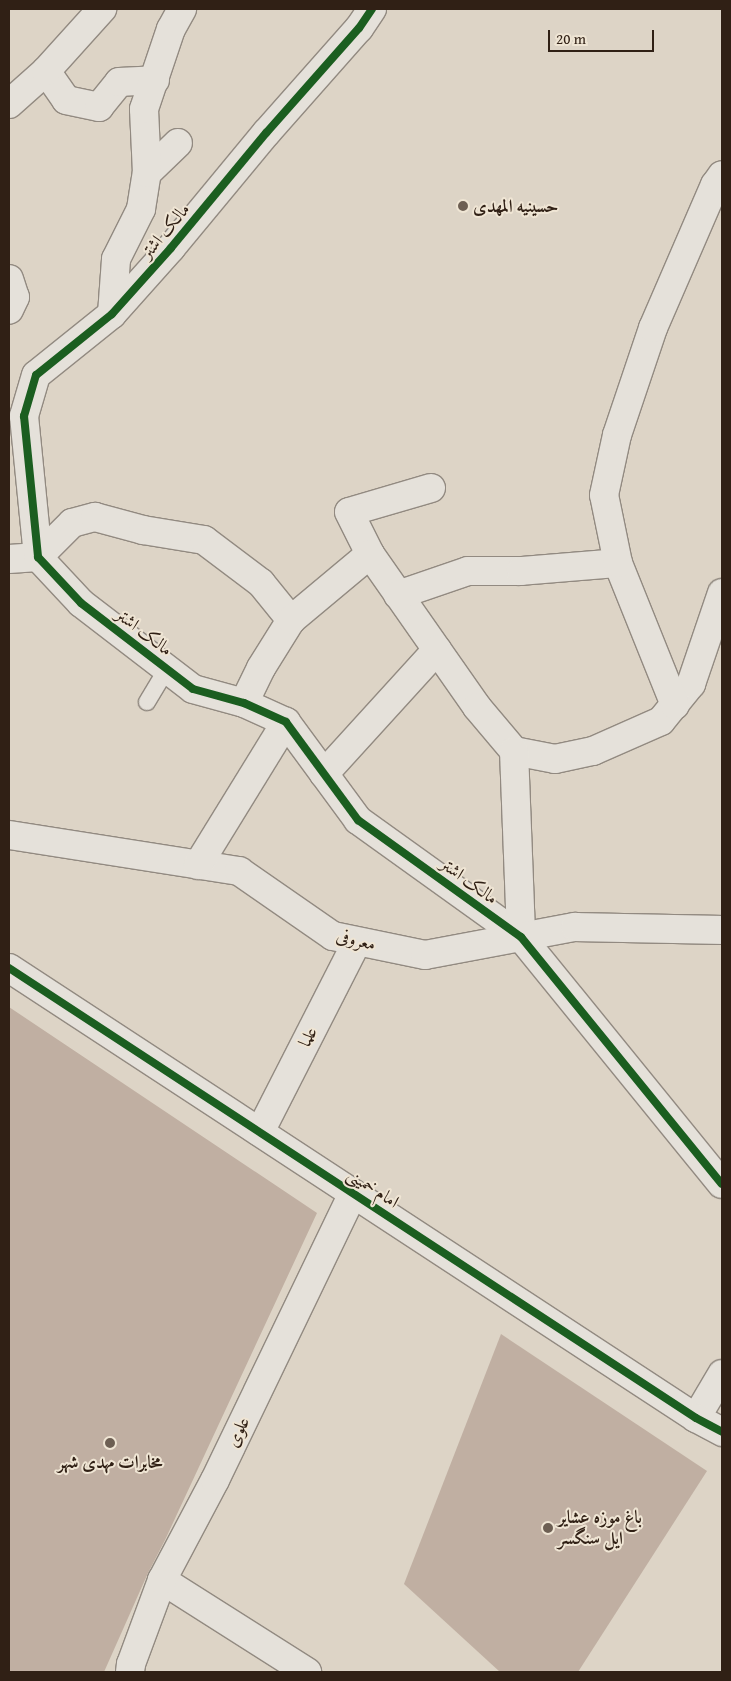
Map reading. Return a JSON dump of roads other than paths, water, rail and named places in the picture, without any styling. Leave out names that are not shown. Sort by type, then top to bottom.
[{"type":"street","points":[[9,104],[46,71],[102,9]]},
{"type":"street","points":[[112,314],[116,259],[141,209],[147,173],[144,109],[171,29],[182,9]]},
{"type":"street","name":"مالک اشتر","points":[[364,15],[171,248],[112,314],[20,389],[38,556],[80,603],[193,689],[244,702],[286,722],[358,820],[520,937],[722,1184]]},
{"type":"street","points":[[46,71],[66,100],[99,107],[119,82],[155,80]]},
{"type":"street","points":[[147,173],[178,143]]},
{"type":"street","points":[[675,705],[618,563],[604,495],[617,435],[653,328],[715,185],[722,175]]},
{"type":"street","points":[[9,279],[15,297],[9,310]]},
{"type":"street","points":[[431,488],[349,512],[370,554],[398,595],[477,707],[514,750],[555,758],[593,751],[661,721],[691,684],[722,593]]},
{"type":"street","points":[[9,560],[38,556],[72,522],[95,516],[143,530],[204,540],[261,583],[291,620]]},
{"type":"street","points":[[244,702],[261,668],[291,620],[370,554]]},
{"type":"street","points":[[398,595],[468,571],[521,571],[618,563]]},
{"type":"street","points":[[324,774],[437,650]]},
{"type":"street","points":[[198,865],[286,722]]},
{"type":"street","points":[[514,750],[520,937]]},
{"type":"street","name":"معروفی","points":[[9,834],[240,872],[334,936],[425,955],[575,927],[722,930]]},
{"type":"street","name":"علما","points":[[260,1132],[356,942]]},
{"type":"street","name":"امام خمینی","points":[[9,968],[696,1418],[722,1432]]},
{"type":"street","name":"علوی","points":[[130,1672],[131,1664],[162,1580],[215,1480],[352,1193]]},
{"type":"street","points":[[696,1418],[722,1374]]},
{"type":"street","points":[[162,1580],[307,1672]]},
{"type":"lane","points":[[147,702],[167,669]]},
{"type":"place","name":"حسینیه المهدی","points":[[463,206]]},
{"type":"place","name":"مخابرات مهدی شهر","points":[[110,1443]]},
{"type":"place","name":"باغ موزه عشایر ایل سنگسر","points":[[548,1528]]}]
